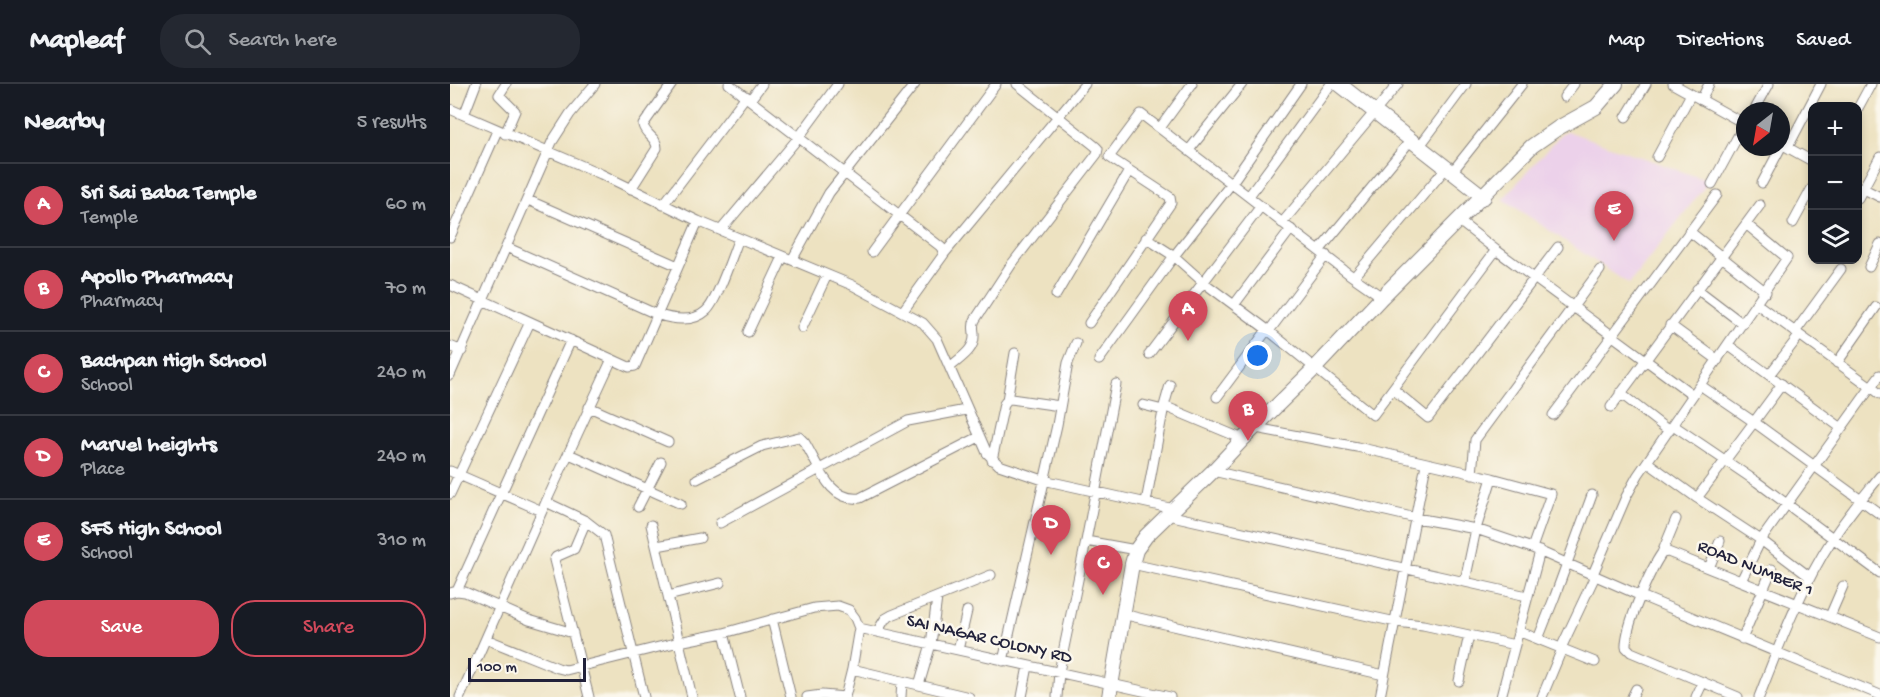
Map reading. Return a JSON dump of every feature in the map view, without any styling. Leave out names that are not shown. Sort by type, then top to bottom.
[{"type":"street","points":[[465,116],[476,84]]},
{"type":"street","points":[[450,237],[501,132],[516,111],[499,95],[506,84]]},
{"type":"street","points":[[450,375],[552,142],[570,114],[596,84]]},
{"type":"street","points":[[631,189],[657,148],[657,143],[643,125],[672,84]]},
{"type":"street","points":[[729,84],[941,247],[944,254]]},
{"type":"street","points":[[663,205],[748,98],[762,84]]},
{"type":"street","points":[[721,230],[799,137],[838,84]]},
{"type":"street","points":[[748,332],[788,258],[820,207],[844,172],[915,84]]},
{"type":"street","points":[[872,252],[996,84]]},
{"type":"street","points":[[950,367],[968,352],[973,344],[975,320],[1011,266],[1097,154],[1098,149],[1095,146],[1017,84]]},
{"type":"street","points":[[903,311],[944,254],[1085,84]]},
{"type":"street","points":[[1160,128],[1192,84]]},
{"type":"street","points":[[1189,150],[1242,84]]},
{"type":"street","points":[[1099,360],[1174,256],[1231,184],[1301,84]]},
{"type":"street","points":[[1249,196],[1331,84]]},
{"type":"street","points":[[1339,84],[1484,197]]},
{"type":"street","points":[[1234,305],[1286,226],[1398,84]]},
{"type":"street","points":[[1217,397],[1323,253],[1466,84]]},
{"type":"street","points":[[1354,278],[1522,84]]},
{"type":"street","points":[[1564,97],[1574,84]]},
{"type":"street","points":[[1110,691],[1134,557],[1146,537],[1214,471],[1243,438],[1256,428],[1532,146],[1558,128],[1596,107],[1616,84]]},
{"type":"street","points":[[1626,117],[1646,84]]},
{"type":"street","points":[[1673,84],[1736,119]]},
{"type":"street","points":[[1701,100],[1709,84]]},
{"type":"street","points":[[1759,102],[1769,84]]},
{"type":"street","points":[[1790,133],[1821,84]]},
{"type":"street","points":[[1860,102],[1871,84]]},
{"type":"street","points":[[1657,157],[1691,94]]},
{"type":"street","points":[[450,109],[698,221],[827,275],[923,323],[937,339],[966,410],[992,460],[1010,470],[1043,480],[1146,502],[1171,512],[1406,570],[1527,596]]},
{"type":"street","points":[[1089,323],[1172,199],[1109,157],[1141,114],[1354,278],[1382,297]]},
{"type":"street","points":[[1712,184],[1736,140]]},
{"type":"street","points":[[1790,150],[1808,159]]},
{"type":"street","points":[[1762,183],[1777,156]]},
{"type":"street","points":[[1862,184],[1880,157]]},
{"type":"street","points":[[1056,295],[1129,171]]},
{"type":"street","points":[[1862,188],[1880,197]]},
{"type":"street","points":[[1554,415],[1717,195]]},
{"type":"street","points":[[1793,224],[1808,196]]},
{"type":"street","points":[[528,200],[678,266]]},
{"type":"street","points":[[1611,407],[1760,205]]},
{"type":"street","points":[[1149,354],[1261,206]]},
{"type":"street","points":[[1459,220],[1496,250],[1694,395]]},
{"type":"street","points":[[450,285],[629,367],[635,366],[698,221]]},
{"type":"street","points":[[1542,697],[1626,497],[1647,462],[1766,292],[1787,258],[1746,224]]},
{"type":"street","points":[[1689,231],[1766,292]]},
{"type":"street","points":[[506,247],[656,314],[685,319],[701,315],[712,304],[739,238]]},
{"type":"street","points":[[1146,238],[1174,256],[1203,282],[1268,330],[1372,415],[1496,250]]},
{"type":"street","points":[[1869,267],[1880,244]]},
{"type":"street","points":[[1393,389],[1428,418],[1558,247]]},
{"type":"street","points":[[1769,375],[1841,269]]},
{"type":"street","points":[[1472,474],[1475,440],[1600,270]]},
{"type":"street","points":[[802,328],[827,275]]},
{"type":"street","points":[[1697,289],[1743,324]]},
{"type":"street","points":[[1757,304],[1880,394]]},
{"type":"street","points":[[1837,363],[1875,307]]},
{"type":"street","points":[[450,494],[454,473],[530,322]]},
{"type":"street","points":[[1671,325],[1718,360]]},
{"type":"street","points":[[571,340],[454,592],[555,629],[573,633]]},
{"type":"street","points":[[1004,661],[1068,363],[1076,344]]},
{"type":"street","points":[[1728,345],[1840,427]]},
{"type":"street","points":[[450,346],[462,351]]},
{"type":"street","points":[[992,460],[1004,404],[1007,400],[1015,353]]},
{"type":"street","points":[[460,697],[612,359]]},
{"type":"street","points":[[1741,581],[1761,540],[1840,427],[1880,375]]},
{"type":"street","points":[[1057,697],[1059,672],[1116,384]]},
{"type":"street","points":[[1696,498],[1782,384]]},
{"type":"street","points":[[1146,502],[1170,385]]},
{"type":"street","points":[[1700,385],[1880,514]]},
{"type":"street","points":[[1620,393],[1671,428],[1724,460],[1880,573]]},
{"type":"street","points":[[1007,400],[1060,406]]},
{"type":"street","points":[[1143,405],[1164,408],[1243,438]]},
{"type":"street","points":[[589,407],[668,442]]},
{"type":"street","points":[[720,524],[908,421],[966,410]]},
{"type":"street","points":[[1256,428],[1357,447],[1551,494],[1501,697]]},
{"type":"street","points":[[696,479],[762,446],[795,437],[805,443],[832,490],[850,499],[860,498],[979,437]]},
{"type":"street","points":[[569,454],[681,504]]},
{"type":"street","points":[[638,507],[661,462]]},
{"type":"street","points":[[1647,462],[1696,498],[1761,540],[1810,577]]},
{"type":"street","points":[[1380,697],[1426,464]]},
{"type":"street","points":[[1214,471],[1416,518],[1476,529],[1536,549],[1742,639],[1880,695]]},
{"type":"street","points":[[454,473],[501,494],[586,521],[604,535],[644,697]]},
{"type":"street","points":[[1759,697],[1810,577],[1833,538],[1880,476]]},
{"type":"street","points":[[1465,581],[1476,529],[1492,478]]},
{"type":"street","points":[[1538,639],[1592,495]]},
{"type":"street","points":[[1676,519],[1641,596],[1625,638],[1626,647],[1631,652],[1738,697]]},
{"type":"street","points":[[586,521],[574,549],[554,560],[589,697]]},
{"type":"street","points":[[651,525],[692,697]]},
{"type":"street","points":[[657,546],[700,537]]},
{"type":"street","points":[[1086,541],[1134,557],[1396,622],[1423,625],[1515,645]]},
{"type":"street","points":[[1709,568],[1720,542]]},
{"type":"street","name":"ROAD NUMBER 1","points":[[1662,553],[1668,552],[1880,637]]},
{"type":"street","points":[[1742,639],[1772,569]]},
{"type":"street","points":[[877,632],[885,619],[892,615],[991,575]]},
{"type":"street","points":[[668,596],[720,583]]},
{"type":"street","points":[[1830,616],[1843,586]]},
{"type":"street","points":[[919,685],[931,644],[937,598]]},
{"type":"street","points":[[486,639],[566,670],[634,652],[724,633],[814,608],[838,606],[849,610],[859,628],[845,697],[822,695],[807,697]]},
{"type":"street","points":[[958,650],[967,611]]},
{"type":"street","points":[[1122,614],[1384,675]]},
{"type":"street","points":[[772,619],[790,697]]},
{"type":"street","name":"SAI NAGAR COLONY RD","points":[[859,628],[1059,672],[1110,691],[1170,697]]},
{"type":"street","points":[[1518,631],[1595,662]]},
{"type":"street","points":[[724,633],[740,697]]},
{"type":"street","points":[[1460,681],[1469,635]]},
{"type":"street","points":[[1022,697],[1029,666]]},
{"type":"street","points":[[852,669],[969,697]]},
{"type":"street","points":[[901,697],[902,681]]},
{"type":"street","points":[[1696,697],[1703,682]]},
{"type":"shaded area","points":[[1567,131],[1709,181],[1629,284],[1503,199],[1561,134]]},
{"type":"place","name":"SFS High School","points":[[1614,241]]},
{"type":"place","name":"Sri Sai Baba Temple","points":[[1188,341]]},
{"type":"place","name":"Apollo Pharmacy","points":[[1248,441]]},
{"type":"place","name":"Marvel heights","points":[[1051,555]]},
{"type":"place","name":"Bachpan High School","points":[[1103,595]]}]
